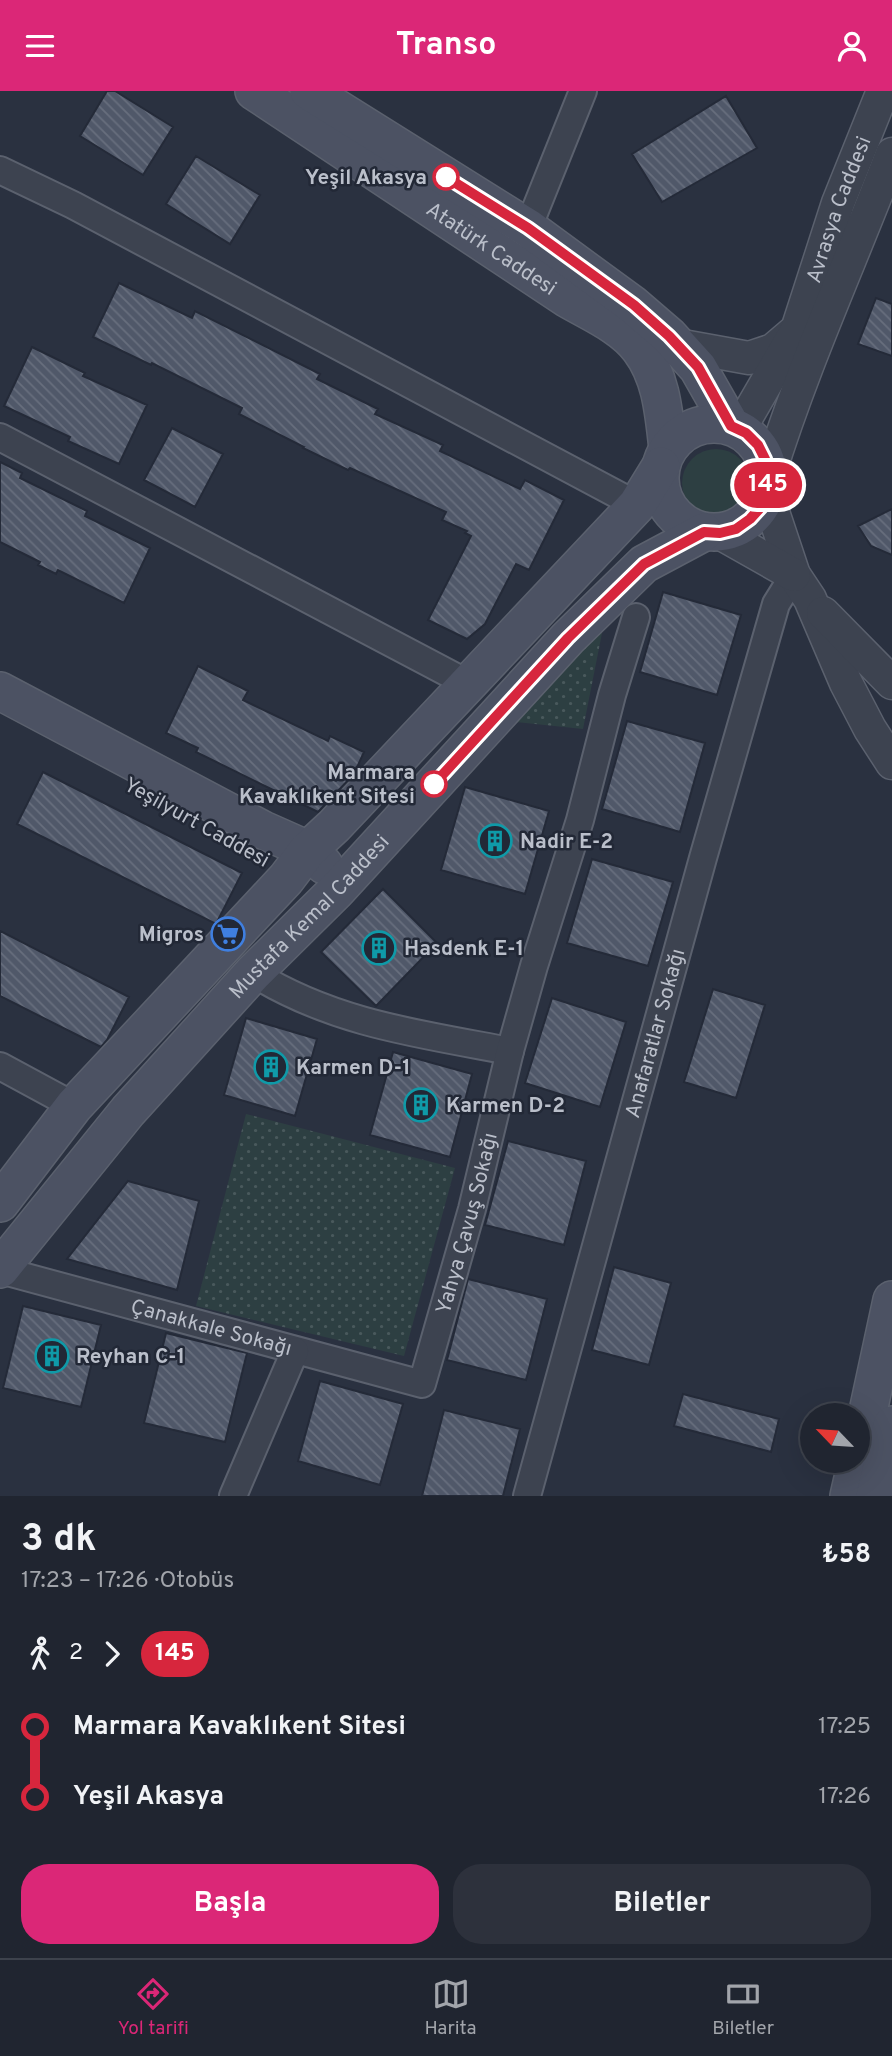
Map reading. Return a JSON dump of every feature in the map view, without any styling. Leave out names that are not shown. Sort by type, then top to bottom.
[{"type":"main road","name":"Atatürk Caddesi","points":[[286,96],[528,228],[634,305],[698,367],[735,428]]},
{"type":"main road","name":"Atatürk Caddesi","points":[[286,96],[568,299],[618,328],[640,349],[663,401],[664,458]]},
{"type":"main road","points":[[714,423],[735,428],[746,433],[758,445],[765,459],[768,484],[761,507],[736,529],[712,533],[687,526],[674,515],[664,500],[660,483],[664,458],[680,436],[695,427],[714,423]]},
{"type":"main road","name":"Mustafa Kemal Caddesi","points":[[0,1203],[75,1106],[286,879],[308,850],[334,826],[637,505],[664,458]]},
{"type":"main road","name":"Mustafa Kemal Caddesi","points":[[0,1270],[128,1111],[253,973],[337,890],[568,638],[644,564],[712,533]]},
{"type":"main road","name":"Yeşilyurt Caddesi","points":[[0,691],[263,830],[308,850],[329,870],[336,880],[337,890],[321,895],[307,893],[286,879],[277,866],[262,857],[0,713]]},
{"type":"main road","points":[[869,1403],[892,1300]]},
{"type":"main road","points":[[875,1496],[892,1425]]},
{"type":"main road","points":[[849,1496],[854,1473]]},
{"type":"street","points":[[528,228],[583,91]]},
{"type":"street","name":"Avrasya Caddesi","points":[[735,428],[797,330],[838,203],[883,91]]},
{"type":"street","points":[[892,154],[786,419],[768,484],[802,587],[846,683],[870,729],[892,763]]},
{"type":"street","points":[[0,170],[97,218],[637,505]]},
{"type":"street","points":[[677,345],[749,358],[773,350],[797,330]]},
{"type":"street","points":[[0,437],[467,683]]},
{"type":"street","points":[[712,533],[802,587],[885,669]]},
{"type":"street","name":"Anafaratlar Sokağı","points":[[527,1496],[772,616],[776,604],[802,587]]},
{"type":"street","name":"Yahya Çavuş Sokağı","points":[[422,1384],[472,1209],[510,1051],[580,820],[612,695],[636,617]]},
{"type":"street","points":[[253,973],[326,1010],[393,1030],[510,1051]]},
{"type":"street","points":[[0,1066],[75,1106]]},
{"type":"street","name":"Çanakkale Sokağı","points":[[0,1270],[422,1384]]},
{"type":"street","points":[[233,1496],[295,1351]]},
{"type":"shaded area","points":[[709,449],[723,449],[735,454],[745,464],[750,483],[745,502],[735,512],[723,517],[709,517],[697,512],[687,502],[682,490],[682,476],[687,464],[697,454]]},
{"type":"shaded area","points":[[603,628],[583,729],[516,722]]},
{"type":"shaded area","points":[[246,1114],[455,1168],[404,1356],[196,1306]]},
{"type":"building","points":[[107,91],[115,91],[173,127],[143,175],[80,136]]},
{"type":"building","points":[[726,96],[757,148],[662,202],[632,154]]},
{"type":"building","points":[[196,156],[260,195],[230,244],[166,204]]},
{"type":"building","points":[[119,283],[192,318],[195,311],[320,374],[317,379],[378,409],[375,414],[443,445],[440,451],[520,489],[525,480],[564,500],[529,570],[516,564],[485,624],[467,639],[428,620],[471,536],[465,533],[467,531],[442,520],[446,512],[303,448],[239,414],[242,408],[93,337]]},
{"type":"building","points":[[876,298],[892,304],[892,356],[858,344]]},
{"type":"building","points":[[32,347],[85,373],[83,376],[147,405],[119,464],[68,441],[70,437],[4,406]]},
{"type":"building","points":[[172,428],[223,454],[195,507],[144,480]]},
{"type":"building","points":[[0,462],[22,473],[20,478],[87,511],[85,516],[150,548],[124,603],[58,570],[56,574],[38,565],[40,562],[0,542]]},
{"type":"building","points":[[892,509],[892,555],[871,546],[858,526]]},
{"type":"building","points":[[663,592],[741,615],[717,695],[640,672]]},
{"type":"building","points":[[198,666],[248,691],[243,700],[328,741],[330,736],[364,752],[354,774],[318,812],[196,752],[198,748],[166,733]]},
{"type":"building","points":[[627,721],[705,743],[680,832],[602,809]]},
{"type":"building","points":[[43,772],[242,873],[216,924],[17,824]]},
{"type":"building","name":"Nadir E-2","points":[[465,787],[549,811],[525,894],[441,870]]},
{"type":"building","points":[[592,859],[673,882],[648,966],[567,943]]},
{"type":"building","name":"Hasdenk E-1","points":[[383,889],[437,943],[376,1006],[321,952]]},
{"type":"building","points":[[0,931],[129,997],[101,1047],[0,996]]},
{"type":"building","points":[[713,989],[765,1005],[736,1098],[684,1082]]},
{"type":"building","points":[[552,998],[626,1022],[600,1107],[525,1083]]},
{"type":"building","name":"Karmen D-1","points":[[246,1018],[317,1039],[295,1116],[224,1095]]},
{"type":"building","name":"Karmen D-2","points":[[393,1052],[472,1074],[450,1157],[370,1135]]},
{"type":"building","points":[[508,1141],[586,1161],[564,1245],[485,1225]]},
{"type":"building","points":[[128,1181],[199,1201],[177,1290],[67,1259]]},
{"type":"building","points":[[614,1267],[671,1283],[649,1365],[592,1350]]},
{"type":"building","points":[[468,1279],[547,1299],[526,1380],[447,1360]]},
{"type":"building","name":"Reyhan C-1","points":[[23,1306],[101,1325],[81,1407],[3,1388]]},
{"type":"building","points":[[166,1333],[247,1353],[225,1442],[144,1423]]},
{"type":"building","points":[[320,1381],[403,1404],[380,1485],[298,1461]]},
{"type":"building","points":[[683,1394],[779,1419],[771,1452],[674,1426]]},
{"type":"building","points":[[444,1410],[520,1429],[503,1496],[422,1496]]},
{"type":"bus line","name":"145","points":[[434,784],[568,638],[644,564],[704,532],[720,533],[736,529],[750,519],[761,507],[767,493],[769,475],[758,445],[746,433],[731,426],[698,367],[669,336],[634,305],[528,228],[446,177]]},
{"type":"place","name":"Yeşil Akasya","points":[[446,177]]},
{"type":"place","name":"Marmara Kavaklıkent Sitesi","points":[[434,784]]},
{"type":"place","name":"Nadir E-2","points":[[495,841]]},
{"type":"place","name":"Migros","points":[[228,934]]},
{"type":"place","name":"Hasdenk E-1","points":[[379,948]]},
{"type":"place","name":"Karmen D-1","points":[[271,1067]]},
{"type":"place","name":"Karmen D-2","points":[[421,1105]]},
{"type":"place","name":"Reyhan C-1","points":[[52,1356]]}]
